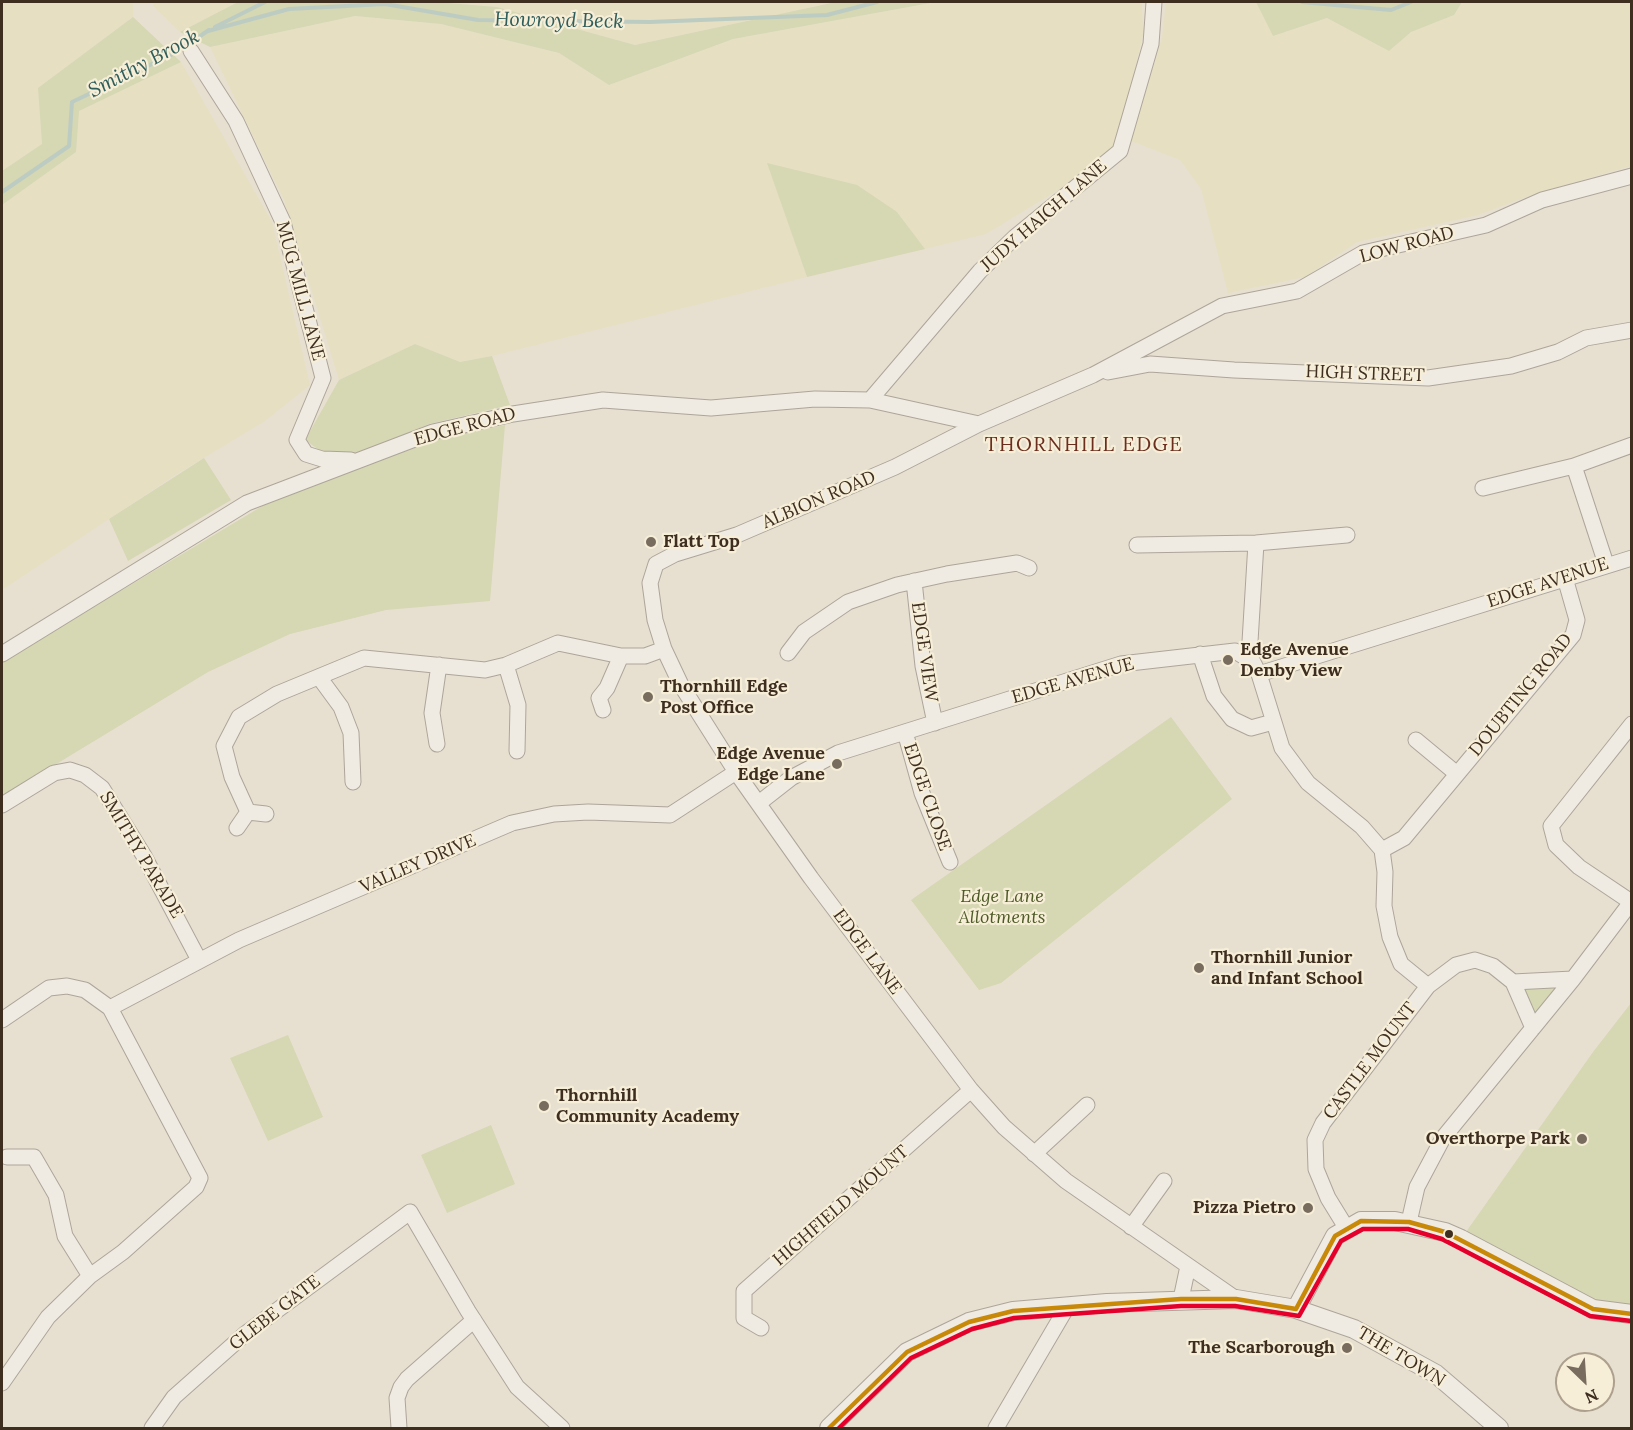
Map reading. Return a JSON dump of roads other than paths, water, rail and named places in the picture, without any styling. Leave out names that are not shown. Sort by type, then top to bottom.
[{"type":"street","name":"JUDY HAIGH LANE","points":[[870,400],[980,271],[1015,237],[1119,151],[1151,44],[1154,2]]},
{"type":"street","name":"MUG MILL LANE","points":[[191,51],[236,121],[283,222],[323,378],[297,440],[306,454],[322,459],[360,460]]},
{"type":"street","name":"LOW ROAD","points":[[1093,375],[1222,306],[1297,291],[1363,253],[1486,225],[1542,200],[1632,176]]},
{"type":"street","name":"HIGH STREET","points":[[1093,375],[1150,363],[1234,370],[1428,378],[1511,366],[1558,352],[1586,338],[1632,330]]},
{"type":"street","name":"ALBION ROAD","points":[[656,564],[675,554],[736,535],[895,467],[979,424],[1093,375]]},
{"type":"street","name":"EDGE ROAD","points":[[2,654],[247,503],[433,432],[513,414],[603,400],[711,408],[815,399],[870,400],[979,424]]},
{"type":"street","points":[[1483,488],[1574,466],[1632,445]]},
{"type":"street","points":[[1574,466],[1606,564]]},
{"type":"street","points":[[1137,545],[1256,543],[1347,535]]},
{"type":"street","points":[[1256,543],[1249,658],[1258,674],[1282,748],[1308,783],[1362,827],[1382,850],[1385,872],[1384,906],[1390,937],[1401,964],[1428,986]]},
{"type":"street","name":"EDGE AVENUE","points":[[1258,674],[1606,564],[1632,558]]},
{"type":"street","name":"EDGE VIEW","points":[[788,653],[804,632],[848,602],[914,581],[1017,563],[1029,568]]},
{"type":"street","name":"EDGE LANE","points":[[656,564],[650,583],[651,599],[664,649],[681,685],[736,772],[811,878],[971,1090],[1034,1154],[1066,1181],[1236,1299]]},
{"type":"street","name":"DOUBTING ROAD","points":[[1382,850],[1404,838],[1573,634],[1577,620],[1565,578]]},
{"type":"street","name":"EDGE VIEW","points":[[914,581],[922,666],[935,723]]},
{"type":"street","points":[[248,812],[232,777],[224,746],[239,717],[277,694],[364,658],[485,670],[506,665],[558,643],[621,656],[645,656],[664,649]]},
{"type":"street","name":"EDGE AVENUE","points":[[759,803],[791,778],[838,753],[1121,664],[1235,651],[1249,658]]},
{"type":"street","points":[[1200,654],[1214,696],[1232,719],[1251,728],[1273,722]]},
{"type":"street","points":[[603,710],[599,698],[607,688],[621,656]]},
{"type":"street","points":[[437,744],[432,713],[439,665]]},
{"type":"street","points":[[506,665],[518,705],[518,751]]},
{"type":"street","points":[[319,677],[341,707],[351,734],[353,782]]},
{"type":"street","points":[[1409,1222],[1417,1187],[1443,1138],[1573,979],[1631,902],[1572,860],[1556,845],[1551,826],[1632,724]]},
{"type":"street","name":"EDGE CLOSE","points":[[905,732],[922,793],[950,862]]},
{"type":"street","name":"DOUBTING ROAD","points":[[1416,740],[1457,774]]},
{"type":"street","name":"SMITHY PARADE","points":[[2,805],[54,773],[70,770],[86,775],[102,788],[144,856],[199,960]]},
{"type":"street","name":"VALLEY DRIVE","points":[[110,1008],[199,960],[512,823],[554,813],[588,812],[670,816],[736,772]]},
{"type":"street","points":[[248,812],[266,814]]},
{"type":"street","points":[[237,828],[248,812]]},
{"type":"street","name":"CASTLE MOUNT","points":[[1347,1229],[1328,1198],[1316,1168],[1316,1140],[1323,1123],[1428,986],[1456,965],[1475,960],[1494,966],[1513,982]]},
{"type":"street","points":[[1533,1028],[1513,982],[1573,979]]},
{"type":"street","points":[[2,1020],[49,988],[85,990],[110,1008],[200,1178],[196,1187],[123,1252],[90,1276],[48,1317],[2,1383]]},
{"type":"street","name":"HIGHFIELD MOUNT","points":[[761,1328],[744,1318],[744,1291],[971,1090]]},
{"type":"street","points":[[1034,1154],[1087,1106]]},
{"type":"street","points":[[7,1157],[34,1157],[56,1195],[65,1236],[90,1276]]},
{"type":"street","points":[[1131,1227],[1164,1181]]},
{"type":"street","name":"GLEBE GATE","points":[[152,1428],[174,1398],[245,1334],[410,1212],[474,1320]]},
{"type":"street","points":[[1296,1309],[1335,1236],[1361,1221],[1409,1222],[1461,1239],[1593,1309],[1632,1314]]},
{"type":"street","points":[[1181,1299],[1188,1266]]},
{"type":"street","name":"THE TOWN","points":[[829,1428],[907,1352],[969,1322],[1013,1311],[1181,1299],[1236,1299],[1296,1309],[1325,1317],[1360,1332],[1436,1374],[1499,1428]]},
{"type":"street","points":[[996,1428],[1067,1307]]},
{"type":"street","points":[[399,1428],[397,1398],[407,1379],[474,1320],[517,1387],[562,1428]]},
{"type":"waterway","name":"Smithy Brook","points":[[215,27],[265,2]]},
{"type":"waterway","name":"Howroyd Beck","points":[[208,31],[289,9],[385,4],[478,20],[650,22],[827,15],[877,2]]},
{"type":"waterway","name":"Howroyd Beck","points":[[1302,2],[1391,10],[1411,2]]},
{"type":"waterway","name":"Smithy Brook","points":[[2,192],[69,146],[72,102],[175,53],[209,30]]},
{"type":"place","name":"Flatt Top","points":[[651,542]]},
{"type":"place","name":"Edge Avenue Denby View","points":[[1228,660]]},
{"type":"place","name":"Thornhill Edge Post Office","points":[[648,697]]},
{"type":"place","name":"Edge Avenue Edge Lane","points":[[837,764]]},
{"type":"place","name":"Thornhill Junior and Infant School","points":[[1199,968]]},
{"type":"place","name":"Thornhill Community Academy","points":[[544,1106]]},
{"type":"place","name":"Overthorpe Park","points":[[1582,1139]]},
{"type":"place","name":"Pizza Pietro","points":[[1308,1208]]},
{"type":"place","name":"The Scarborough","points":[[1347,1348]]},
{"type":"district","name":"THORNHILL EDGE","points":[[1084,445]]},
{"type":"park label","name":"Edge Lane Allotments","points":[[1002,907]]}]
